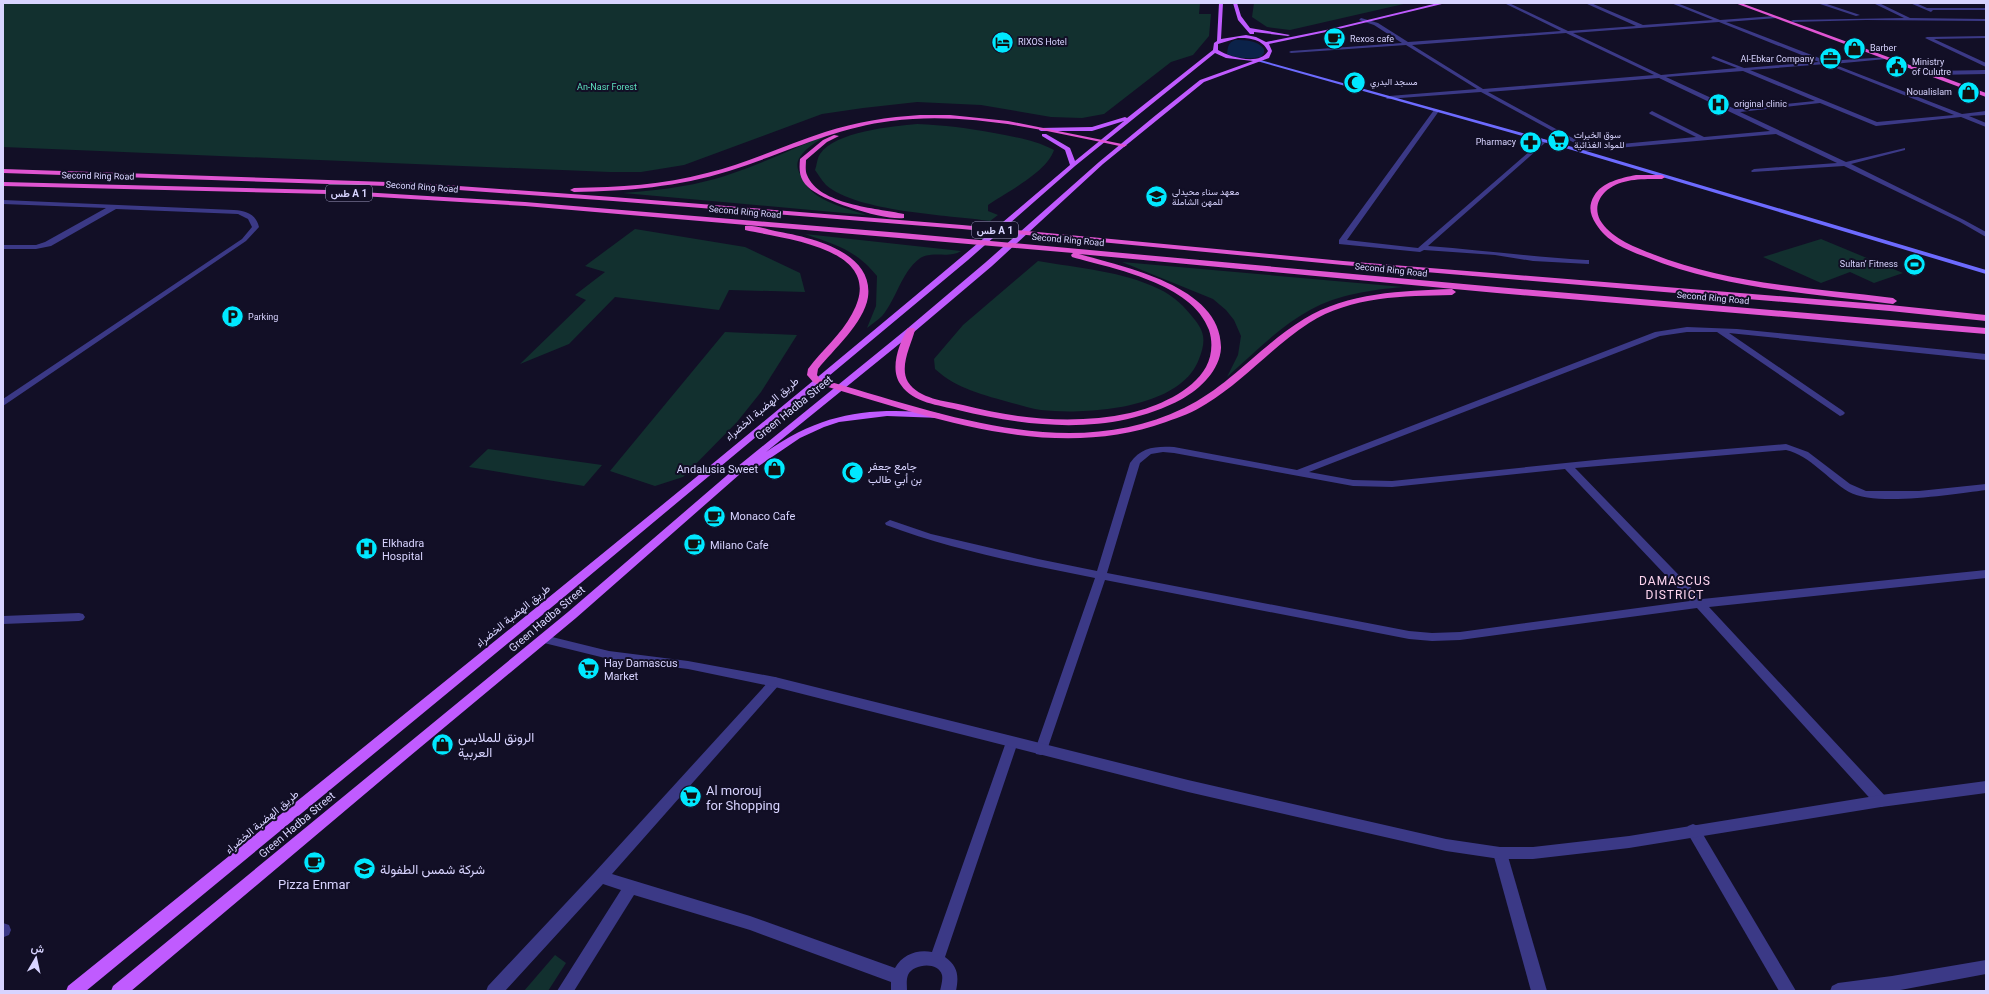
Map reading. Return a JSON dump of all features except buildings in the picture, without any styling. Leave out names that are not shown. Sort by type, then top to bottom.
[{"type":"highway","points":[[1737,3],[1986,95]]},
{"type":"highway","points":[[1744,3],[1986,92]]},
{"type":"highway","points":[[494,191],[624,189],[662,186],[729,169],[824,133],[890,119],[920,116],[949,116],[987,120],[1117,150]]},
{"type":"highway","points":[[962,227],[848,206],[822,196],[808,183],[802,171],[803,159],[824,141],[863,128],[916,121],[976,123],[1124,145]]},
{"type":"highway","points":[[1636,169],[1622,180],[1600,193],[1593,201],[1592,210],[1603,229],[1619,241],[1662,262],[1739,281],[1986,317]]},
{"type":"highway","name":"Second Ring Road","points":[[3,171],[329,181],[494,191],[962,227],[1335,262],[1986,317]]},
{"type":"highway","points":[[1622,180],[1644,177],[1662,177]]},
{"type":"highway","name":"Second Ring Road","points":[[3,184],[259,190],[411,196],[1054,248],[1497,290],[1986,331]]},
{"type":"highway","points":[[694,218],[803,239],[828,247],[847,258],[860,272],[865,288],[862,305],[846,331],[813,369],[812,375],[817,381],[939,417],[981,426],[1058,436],[1089,437],[1129,432],[1187,411],[1226,388],[1306,321],[1329,310],[1355,301],[1399,294],[1497,290]]},
{"type":"highway","points":[[911,330],[901,362],[901,376],[911,390],[926,398],[961,408],[1007,417],[1065,423],[1108,420],[1163,404],[1180,396],[1203,378],[1216,355],[1217,343],[1215,332],[1210,322],[1195,304],[1182,294],[1141,276],[1054,248]]},
{"type":"main road","points":[[1220,40],[1221,3]]},
{"type":"main road","points":[[1236,3],[1239,19],[1256,38],[1266,43],[1270,51],[1266,58]]},
{"type":"main road","points":[[1427,3],[1292,34],[1256,38],[1236,37],[1220,40],[1215,45],[1215,51],[1226,57],[1259,60],[1389,98],[1574,149],[1662,177],[1986,272]]},
{"type":"main road","points":[[1266,43],[1370,21],[1444,3]]},
{"type":"main road","points":[[1248,29],[1273,34],[1292,34]]},
{"type":"main road","name":"طريق الهضبة الخضراء","points":[[74,991],[554,599],[965,258],[1073,165],[1168,87],[1215,51]]},
{"type":"main road","points":[[1259,60],[1266,58],[1294,71]]},
{"type":"main road","name":"Green Hadba Street","points":[[119,991],[405,752],[544,639],[711,494],[911,330],[989,264],[1117,150],[1189,91],[1205,79],[1259,60]]},
{"type":"main road","points":[[1168,87],[1175,88]]},
{"type":"main road","points":[[1182,90],[1189,91]]},
{"type":"main road","points":[[1042,132],[1092,129],[1106,126],[1134,115]]},
{"type":"main road","points":[[1042,132],[1068,148],[1073,165]]},
{"type":"main road","points":[[711,494],[799,435],[823,425],[844,418],[883,413],[939,417]]},
{"type":"street","points":[[1506,3],[1845,164],[1986,235]]},
{"type":"street","points":[[1587,3],[1642,26]]},
{"type":"street","points":[[1673,3],[1986,125]]},
{"type":"street","points":[[1819,3],[1858,14]]},
{"type":"street","points":[[1835,3],[1866,19]]},
{"type":"street","points":[[1875,3],[1912,19]]},
{"type":"street","points":[[1912,3],[1952,20]]},
{"type":"street","points":[[1926,9],[1986,9]]},
{"type":"street","points":[[1291,52],[1775,17]]},
{"type":"street","points":[[1362,19],[1370,21],[1403,43],[1483,91],[1589,149]]},
{"type":"street","points":[[1793,21],[1866,19],[1986,20]]},
{"type":"street","points":[[1972,37],[1986,42]]},
{"type":"street","points":[[1986,37],[1927,38],[1986,65]]},
{"type":"street","points":[[1713,57],[1876,124],[1986,113]]},
{"type":"street","points":[[1389,98],[1886,58]]},
{"type":"street","points":[[1934,73],[1986,72]]},
{"type":"street","points":[[1734,111],[1820,102]]},
{"type":"street","points":[[1436,111],[1342,242],[1420,250],[1422,248],[1495,253],[1533,259],[1586,262]]},
{"type":"street","points":[[1652,113],[1702,138]]},
{"type":"street","points":[[1574,149],[1589,149],[1776,132]]},
{"type":"street","points":[[1422,248],[1544,141]]},
{"type":"street","points":[[1754,171],[1845,164],[1903,149]]},
{"type":"street","points":[[3,202],[241,212],[252,218],[256,227],[244,240],[3,403]]},
{"type":"street","points":[[3,247],[36,247],[48,244],[114,207]]},
{"type":"street","points":[[1970,226],[1986,225]]},
{"type":"street","points":[[1300,472],[1658,334],[1682,330],[1719,330],[1885,345],[1986,357]]},
{"type":"street","points":[[1719,330],[1840,413]]},
{"type":"street","points":[[1041,750],[1101,575],[1135,463],[1145,453],[1161,449],[1174,450],[1354,483],[1392,484],[1568,466],[1786,447],[1799,451],[1855,490],[1869,494],[1888,495],[1986,487]]},
{"type":"street","points":[[1568,466],[1700,604],[1881,801]]},
{"type":"street","points":[[890,524],[928,537],[1038,562],[1409,635],[1432,637],[1460,636],[1700,604],[1986,574]]},
{"type":"street","points":[[3,620],[79,617]]},
{"type":"street","points":[[544,639],[609,655],[688,665],[775,682],[1188,786],[1446,845],[1500,853],[1533,853],[1629,842],[1693,830],[1881,801],[1986,787]]},
{"type":"street","points":[[494,991],[600,877],[775,682]]},
{"type":"street","points":[[937,959],[1012,742]]},
{"type":"street","points":[[1693,830],[1788,991]]},
{"type":"street","points":[[1500,853],[1539,991]]},
{"type":"street","points":[[600,877],[750,923],[899,984],[905,966],[912,960],[920,957],[937,959],[946,967],[950,974],[950,991]]},
{"type":"street","points":[[565,991],[631,887]]},
{"type":"street","points":[[1838,991],[1892,984],[1986,967]]},
{"type":"green space","name":"An-Nasr Forest","points":[[3,3],[1200,3],[1199,14],[1211,14],[1209,36],[1193,55],[1171,62],[1104,114],[1082,118],[1051,117],[981,105],[917,102],[863,108],[822,114],[684,165],[641,172],[610,172],[3,147]]},
{"type":"green space","points":[[1254,3],[1408,3],[1290,30],[1267,27],[1252,17]]},
{"type":"green space","points":[[917,124],[956,127],[1002,134],[1032,141],[1054,150],[1050,158],[1035,174],[988,205],[988,211],[998,215],[990,221],[904,211],[859,201],[840,194],[826,185],[815,170],[820,154],[827,146],[838,140],[851,135],[879,129]]},
{"type":"green space","points":[[829,134],[813,144],[803,153],[797,163],[799,172],[811,191],[827,201],[866,215],[623,193],[676,187],[721,177],[758,164]]},
{"type":"green space","points":[[635,229],[745,247],[800,273],[805,292],[729,290],[719,310],[615,297],[569,344],[520,364],[586,300],[575,295],[605,272],[585,266]]},
{"type":"green space","points":[[805,234],[961,251],[951,254],[929,255],[919,259],[903,279],[887,310],[867,328],[876,306],[877,276],[861,260],[845,249]]},
{"type":"green space","points":[[1821,239],[1903,273],[1874,283],[1850,272],[1821,283],[1763,257]]},
{"type":"green space","points":[[1038,261],[1100,271],[1130,278],[1159,289],[1174,298],[1195,320],[1203,334],[1203,343],[1199,359],[1189,376],[1173,389],[1153,398],[1130,405],[1106,409],[1060,411],[1034,409],[981,394],[952,382],[935,369],[934,359],[963,325]]},
{"type":"green space","points":[[1122,262],[1403,287],[1367,291],[1344,296],[1310,310],[1288,324],[1227,377],[1238,355],[1241,336],[1234,320],[1226,310],[1213,299]]},
{"type":"green space","points":[[725,332],[797,335],[761,392],[737,422],[683,477],[655,486],[610,471]]},
{"type":"green space","points":[[488,449],[602,465],[584,486],[469,467]]},
{"type":"green space","points":[[555,955],[566,963],[548,991],[524,991]]},
{"type":"water","points":[[1235,40],[1255,42],[1264,49],[1264,53],[1261,57],[1248,58],[1239,58],[1227,54],[1229,45]]},
{"type":"place","name":"Rexos cafe","points":[[1335,39]]},
{"type":"place","name":"RIXOS Hotel","points":[[1003,42]]},
{"type":"place","name":"Barber","points":[[1854,48]]},
{"type":"place","name":"Al-Ebkar Company","points":[[1830,59]]},
{"type":"place","name":"Ministry of Culutre","points":[[1897,67]]},
{"type":"place","name":"مسجد البدري","points":[[1354,82]]},
{"type":"place","name":"Noualislam","points":[[1968,92]]},
{"type":"place","name":"original clinic","points":[[1719,104]]},
{"type":"place","name":"سوق الخيرات للمواد الغذائية","points":[[1559,140]]},
{"type":"place","name":"Pharmacy","points":[[1531,142]]},
{"type":"place","name":"معهد سناء محيدلي للمهن الشاملة","points":[[1157,197]]},
{"type":"place","name":"Sultan’ Fitness","points":[[1914,264]]},
{"type":"place","name":"Parking","points":[[233,317]]},
{"type":"place","name":"Andalusia Sweet","points":[[774,469]]},
{"type":"place","name":"جامع جعفر بن أبي طالب","points":[[853,472]]},
{"type":"place","name":"Monaco Cafe","points":[[714,516]]},
{"type":"place","name":"Milano Cafe","points":[[695,545]]},
{"type":"place","name":"Elkhadra Hospital","points":[[367,549]]},
{"type":"place","name":"Hay Damascus Market","points":[[589,669]]},
{"type":"place","name":"الرونق للملابس العربية","points":[[443,744]]},
{"type":"place","name":"Al morouj for Shopping","points":[[691,797]]},
{"type":"place","name":"Pizza Enmar","points":[[314,862]]},
{"type":"place","name":"شركة شمس الطفولة","points":[[364,869]]},
{"type":"district","name":"DAMASCUS DISTRICT","points":[[1675,588]]}]
